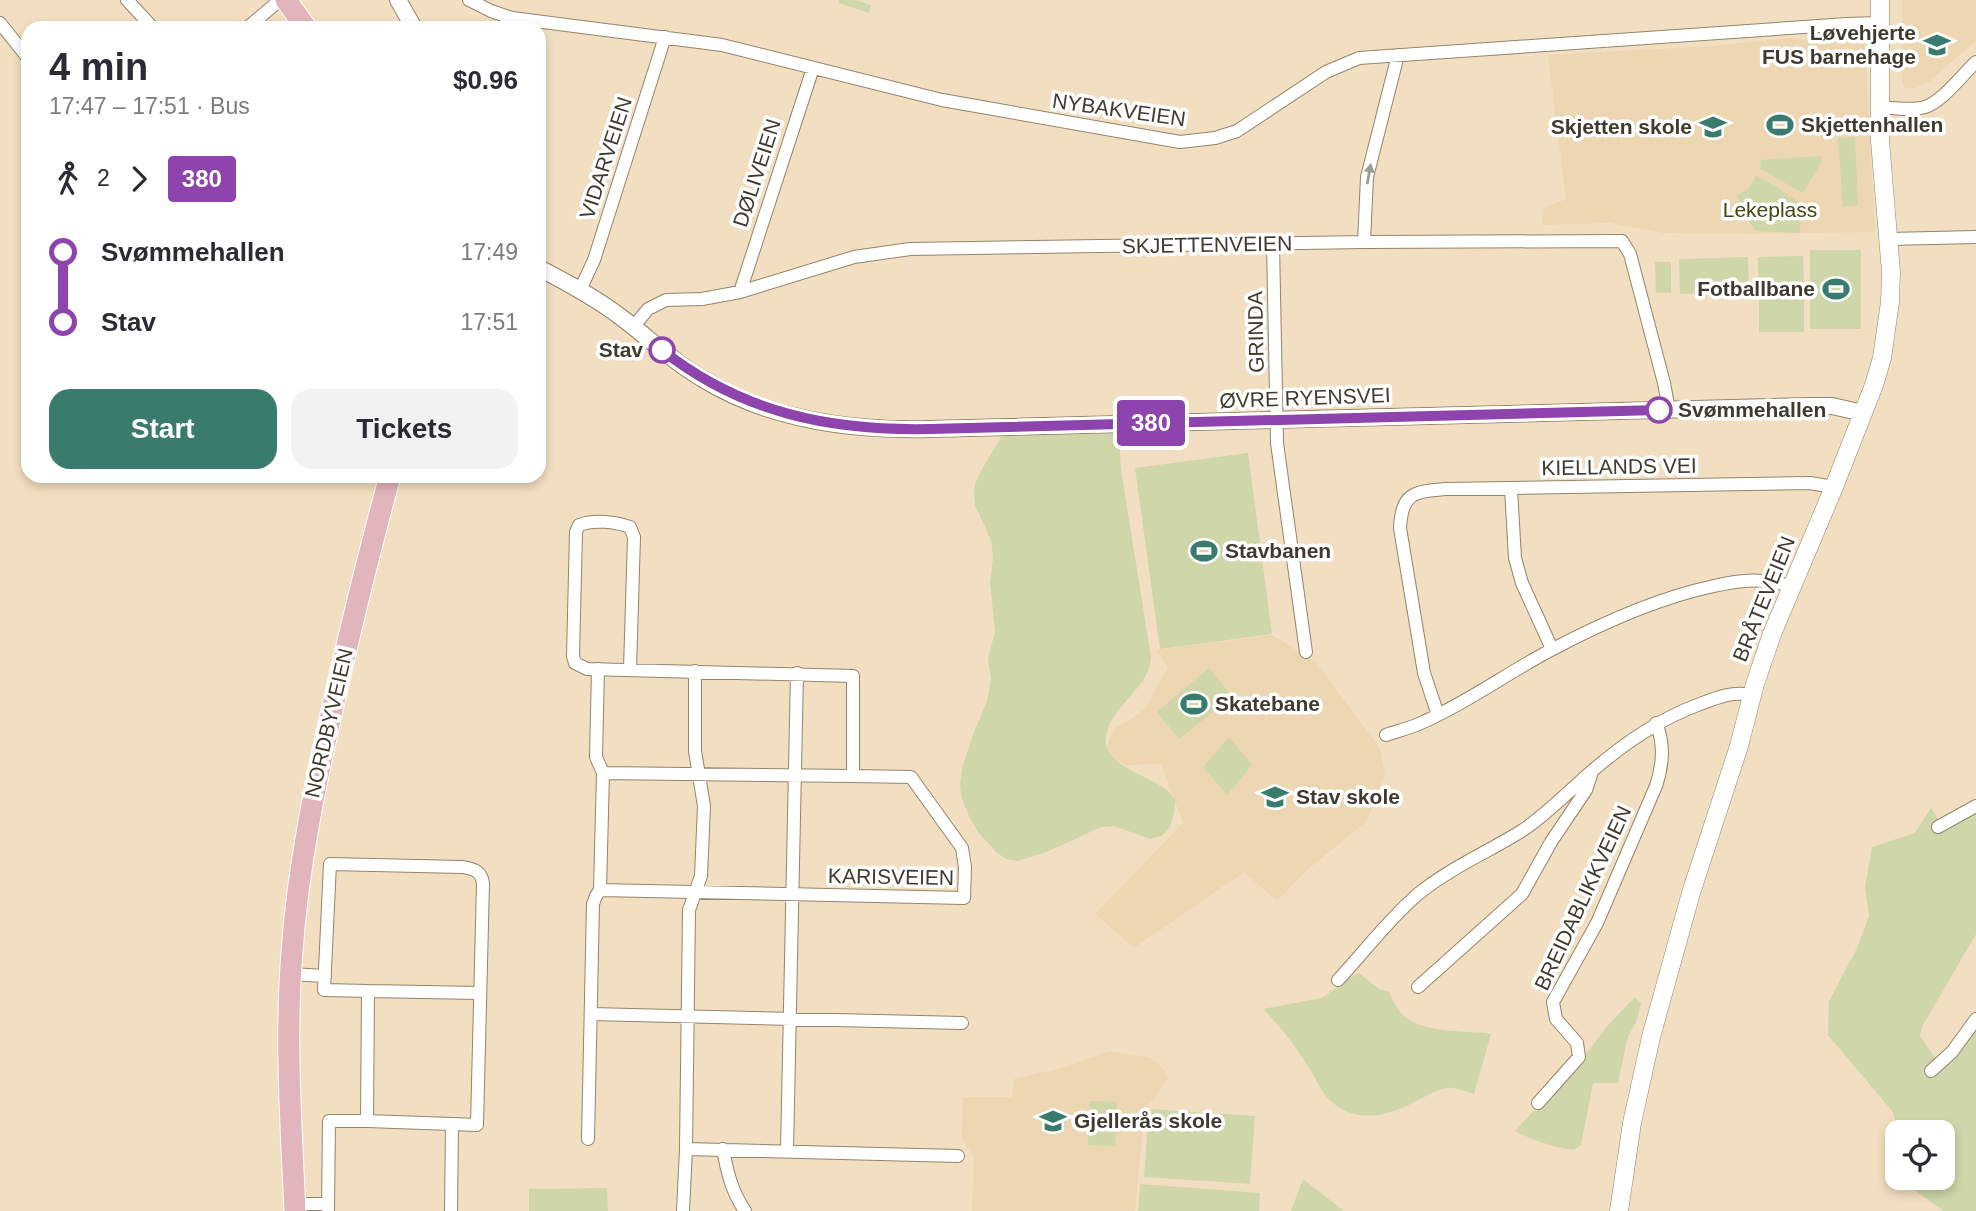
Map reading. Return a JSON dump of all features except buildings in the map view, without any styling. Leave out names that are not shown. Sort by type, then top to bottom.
[{"type":"main road","name":"BRÅTEVEIEN","points":[[1619,1211],[1632,1128],[1654,1025],[1691,893],[1739,746],[1766,649],[1863,413],[1878,371],[1885,340],[1891,287],[1879,107],[1880,0]]},
{"type":"main road","points":[[291,3],[302,21]]},
{"type":"main road","name":"NORDBYVEIEN","points":[[295,1208],[289,1091],[290,975],[299,877],[310,812],[351,630],[388,483]]},
{"type":"street","points":[[127,0],[146,21]]},
{"type":"street","points":[[398,0],[410,21]]},
{"type":"street","name":"NYBAKVEIEN","points":[[469,0],[502,15],[527,21]]},
{"type":"street","points":[[259,21],[291,3]]},
{"type":"street","points":[[0,23],[21,49]]},
{"type":"street","name":"NYBAKVEIEN","points":[[546,23],[722,45],[942,100],[1180,142],[1215,138],[1237,131],[1326,72],[1359,58],[1880,23]]},
{"type":"street","name":"VIDARVEIEN","points":[[580,290],[594,260],[665,37]]},
{"type":"street","points":[[1364,242],[1367,177],[1398,55]]},
{"type":"street","points":[[1879,107],[1926,106],[1940,98],[1976,62]]},
{"type":"street","name":"DØLIVEIEN","points":[[740,292],[813,68]]},
{"type":"street","points":[[1889,239],[1976,237]]},
{"type":"street","name":"SKJETTENVEIEN","points":[[633,327],[648,309],[661,302],[702,299],[740,292],[854,257],[910,249],[1622,241],[1630,254],[1669,410]]},
{"type":"street","name":"GRINDA","points":[[1273,244],[1277,443],[1306,652]]},
{"type":"street","name":"ØVRE RYENSVEI","points":[[546,272],[580,290],[682,366],[715,387],[774,410],[830,424],[867,428],[909,430],[1822,406],[1842,407],[1863,413]]},
{"type":"street","name":"KIELLANDS VEI","points":[[1438,715],[1424,673],[1400,528],[1401,510],[1407,500],[1423,491],[1445,489],[1810,483],[1834,487]]},
{"type":"street","points":[[1511,489],[1515,558],[1522,583],[1552,649]]},
{"type":"street","points":[[630,669],[634,537],[631,527],[620,523],[586,522],[579,525],[576,532],[573,656],[579,667],[598,669],[853,676],[853,776]]},
{"type":"street","points":[[1386,735],[1418,725],[1552,649],[1658,602],[1698,589],[1729,583],[1757,580],[1792,586]]},
{"type":"street","points":[[588,1139],[593,904],[600,890],[603,772],[596,757],[598,669]]},
{"type":"street","points":[[684,1211],[689,910],[701,876],[704,806],[695,751],[695,671]]},
{"type":"street","points":[[787,1151],[797,673]]},
{"type":"street","points":[[1338,980],[1383,928],[1420,893],[1450,871],[1523,829],[1556,805],[1627,743],[1656,723],[1727,694],[1752,695]]},
{"type":"street","name":"BREIDABLIKKVEIEN","points":[[1538,1103],[1578,1057],[1577,1043],[1556,1019],[1553,1002],[1601,916],[1656,786],[1662,756],[1662,739],[1656,723]]},
{"type":"street","name":"KARISVEIEN","points":[[600,890],[964,898],[965,867],[962,848],[911,777],[603,772]]},
{"type":"street","points":[[1419,987],[1522,894],[1551,842],[1586,790],[1592,772]]},
{"type":"street","points":[[1938,827],[1976,806]]},
{"type":"street","points":[[295,1208],[328,1208],[329,1121],[477,1125],[484,883],[482,876],[478,871],[462,867],[330,864],[324,989],[480,993]]},
{"type":"street","points":[[290,975],[325,976]]},
{"type":"street","points":[[367,1121],[368,991]]},
{"type":"street","points":[[591,1014],[962,1023]]},
{"type":"street","points":[[1931,1071],[1952,1052],[1976,1019]]},
{"type":"street","points":[[451,1211],[452,1124]]},
{"type":"street","points":[[687,1149],[958,1156]]},
{"type":"street","points":[[723,1149],[734,1194],[745,1211]]},
{"type":"shaded area","name":"Løvehjerte FUS barnehage","points":[[1902,0],[1976,0],[1976,41],[1930,81],[1916,88],[1905,88],[1902,83]]},
{"type":"shaded area","name":"Skjetten skole","points":[[1789,38],[1865,43],[1875,232],[1663,233],[1610,223],[1542,225],[1544,208],[1566,199],[1548,55],[1711,46]]},
{"type":"shaded area","name":"Stav skole","points":[[1272,635],[1317,663],[1380,749],[1385,773],[1367,821],[1307,870],[1277,901],[1244,872],[1134,948],[1095,914],[1183,823],[1161,764],[1126,765],[1104,754],[1113,730],[1145,709],[1168,667],[1156,650]]},
{"type":"shaded area","name":"Gjellerås skole","points":[[1109,1051],[1150,1058],[1163,1068],[1168,1078],[1145,1108],[1135,1211],[972,1211],[974,1158],[962,1135],[963,1097],[1012,1097],[1014,1079],[1066,1067]]},
{"type":"green space","points":[[839,0],[855,0],[871,5],[869,13],[839,3]]},
{"type":"green space","name":"Lekeplass","points":[[1855,137],[1858,206],[1843,207],[1838,138]]},
{"type":"green space","name":"Lekeplass","points":[[1821,156],[1822,161],[1803,193],[1760,169],[1761,160]]},
{"type":"green space","name":"Lekeplass","points":[[1756,176],[1801,204],[1800,233],[1756,231],[1749,222],[1737,195],[1748,189]]},
{"type":"green space","name":"Fotballbane","points":[[1810,250],[1861,250],[1861,329],[1810,329]]},
{"type":"green space","points":[[1803,256],[1804,289],[1758,290],[1758,257]]},
{"type":"green space","points":[[1748,257],[1749,292],[1680,294],[1679,259]]},
{"type":"green space","points":[[1655,262],[1671,262],[1671,293],[1656,293]]},
{"type":"green space","points":[[1759,291],[1804,291],[1804,332],[1759,332]]},
{"type":"green space","points":[[1118,419],[1121,470],[1151,657],[1149,669],[1142,681],[1112,719],[1106,737],[1107,746],[1118,762],[1169,792],[1175,800],[1174,814],[1170,827],[1162,836],[1150,839],[1114,826],[1101,827],[1049,851],[1018,861],[1006,859],[978,832],[962,799],[960,787],[962,768],[987,701],[991,679],[988,658],[995,632],[990,583],[993,557],[991,540],[975,505],[975,484],[1003,434]]},
{"type":"green space","name":"Stavbanen","points":[[1248,453],[1272,634],[1160,649],[1135,468]]},
{"type":"green space","name":"Skatebane","points":[[1209,668],[1232,696],[1179,739],[1157,712]]},
{"type":"green space","points":[[1229,737],[1252,765],[1227,795],[1203,767]]},
{"type":"green space","points":[[1976,804],[1976,934],[1922,1027],[1920,1036],[1935,1057],[1945,1060],[1976,1024],[1976,1211],[1944,1211],[1916,1190],[1955,1190],[1955,1120],[1895,1120],[1893,1112],[1828,1035],[1829,1001],[1857,948],[1869,916],[1865,887],[1872,847],[1915,833],[1931,808],[1943,826]]},
{"type":"green space","points":[[1359,973],[1379,989],[1389,992],[1399,1011],[1412,1022],[1433,1029],[1491,1034],[1474,1094],[1454,1088],[1444,1089],[1397,1110],[1365,1116],[1343,1110],[1329,1099],[1293,1045],[1263,1009],[1322,998]]},
{"type":"green space","points":[[1635,997],[1641,1003],[1636,1023],[1628,1036],[1618,1083],[1593,1083],[1581,1145],[1574,1150],[1558,1147],[1515,1131],[1582,1059],[1609,1024]]},
{"type":"green space","points":[[1090,1101],[1117,1102],[1115,1146],[1088,1145]]},
{"type":"green space","points":[[1149,1109],[1255,1116],[1250,1184],[1144,1177]]},
{"type":"green space","points":[[1303,1179],[1344,1211],[1291,1211]]},
{"type":"green space","points":[[1140,1184],[1260,1193],[1259,1211],[1138,1211]]},
{"type":"green space","points":[[607,1188],[608,1211],[529,1211],[529,1189]]},
{"type":"bus line","name":"380","points":[[662,350],[703,380],[758,405],[816,421],[875,429],[1659,410]]},
{"type":"place","name":"Løvehjerte FUS barnehage","points":[[1937,45]]},
{"type":"place","name":"Skjettenhallen","points":[[1780,125]]},
{"type":"place","name":"Skjetten skole","points":[[1713,127]]},
{"type":"place","name":"Fotballbane","points":[[1836,289]]},
{"type":"place","name":"Stav","points":[[662,350]]},
{"type":"place","name":"Svømmehallen","points":[[1659,410]]},
{"type":"place","name":"Stavbanen","points":[[1204,551]]},
{"type":"place","name":"Skatebane","points":[[1194,704]]},
{"type":"place","name":"Stav skole","points":[[1275,797]]},
{"type":"place","name":"Gjellerås skole","points":[[1053,1121]]}]
